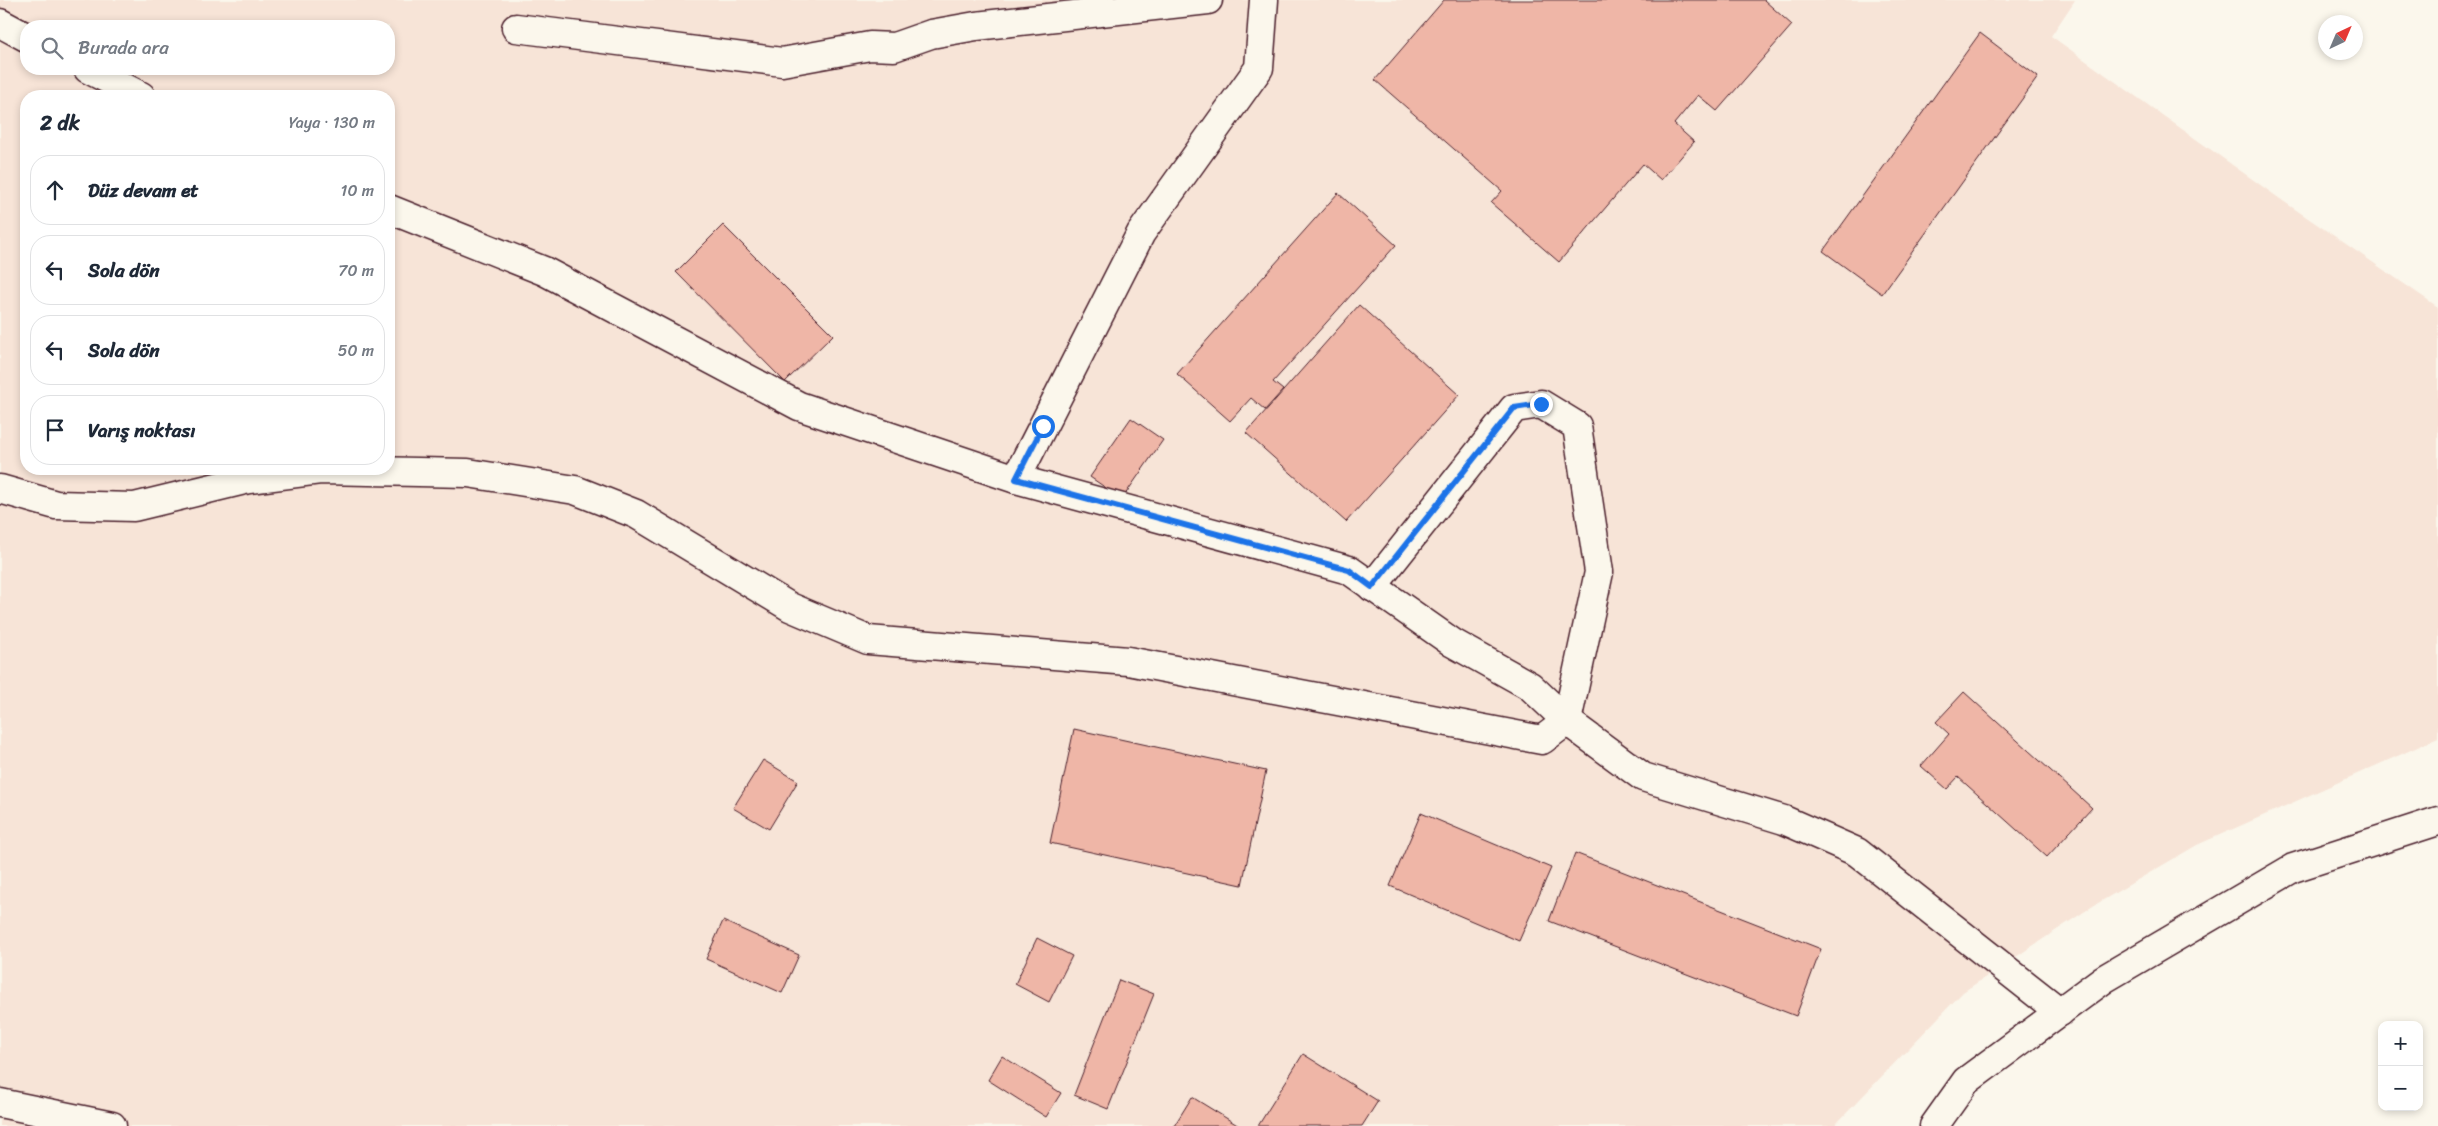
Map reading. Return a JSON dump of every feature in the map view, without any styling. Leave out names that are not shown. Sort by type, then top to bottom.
[{"type":"street","points":[[516,28],[782,62],[870,46],[894,47],[931,34],[976,26],[1208,0]]},
{"type":"street","points":[[1016,479],[1141,233],[1259,68],[1264,0]]},
{"type":"street","points":[[0,23],[20,33]]},
{"type":"street","points":[[100,75],[129,90]]},
{"type":"street","points":[[395,211],[544,271],[799,406],[1016,479],[1349,570],[1453,643],[1530,686],[1566,721],[1643,777],[1784,820],[1857,852],[2060,1012]]},
{"type":"street","points":[[395,472],[468,473],[575,490],[636,514],[790,607],[868,640],[1128,661],[1542,740],[1566,721],[1599,572],[1577,426],[1541,404],[1514,408],[1372,587]]},
{"type":"street","points":[[0,489],[56,505],[134,507],[249,479],[281,475]]},
{"type":"street","points":[[1934,1126],[1966,1081],[2104,979],[2293,868],[2438,820]]},
{"type":"street","points":[[0,1103],[112,1126]]},
{"type":"shaded area","points":[[0,0],[2075,0],[2051,36],[2283,201],[2438,307],[2438,738],[2197,845],[2093,906],[1963,992],[1834,1126],[0,1126]]},
{"type":"building","points":[[1444,0],[1764,0],[1792,25],[1717,111],[1698,95],[1674,124],[1694,142],[1661,180],[1643,164],[1559,262],[1491,203],[1502,191],[1375,80]]},
{"type":"building","points":[[1980,33],[2038,77],[1882,294],[1823,251]]},
{"type":"building","points":[[1338,193],[1396,245],[1273,382],[1283,390],[1265,410],[1251,398],[1230,421],[1177,374]]},
{"type":"building","points":[[723,225],[833,335],[785,382],[676,272]]},
{"type":"building","points":[[1359,305],[1459,395],[1346,522],[1246,433]]},
{"type":"building","points":[[1131,418],[1163,440],[1122,499],[1090,477]]},
{"type":"building","points":[[1964,692],[2092,808],[2047,857],[1958,777],[1947,789],[1921,766],[1949,734],[1936,722]]},
{"type":"building","points":[[1074,729],[1266,771],[1242,885],[1050,843]]},
{"type":"building","points":[[763,760],[798,781],[769,829],[733,808]]},
{"type":"building","points":[[1421,813],[1551,868],[1519,941],[1390,886]]},
{"type":"building","points":[[1575,853],[1821,949],[1796,1016],[1549,921]]},
{"type":"building","points":[[723,921],[799,955],[782,993],[706,959]]},
{"type":"building","points":[[1037,938],[1072,956],[1049,1002],[1015,984]]},
{"type":"building","points":[[1119,980],[1154,994],[1108,1109],[1074,1095]]},
{"type":"building","points":[[1303,1054],[1378,1101],[1362,1126],[1258,1126]]},
{"type":"building","points":[[1002,1056],[1061,1093],[1046,1117],[988,1080]]},
{"type":"building","points":[[1192,1097],[1239,1126],[1174,1126]]},
{"type":"route","points":[[1043,426],[1016,479],[1349,570],[1372,587],[1514,408],[1541,404]]}]
